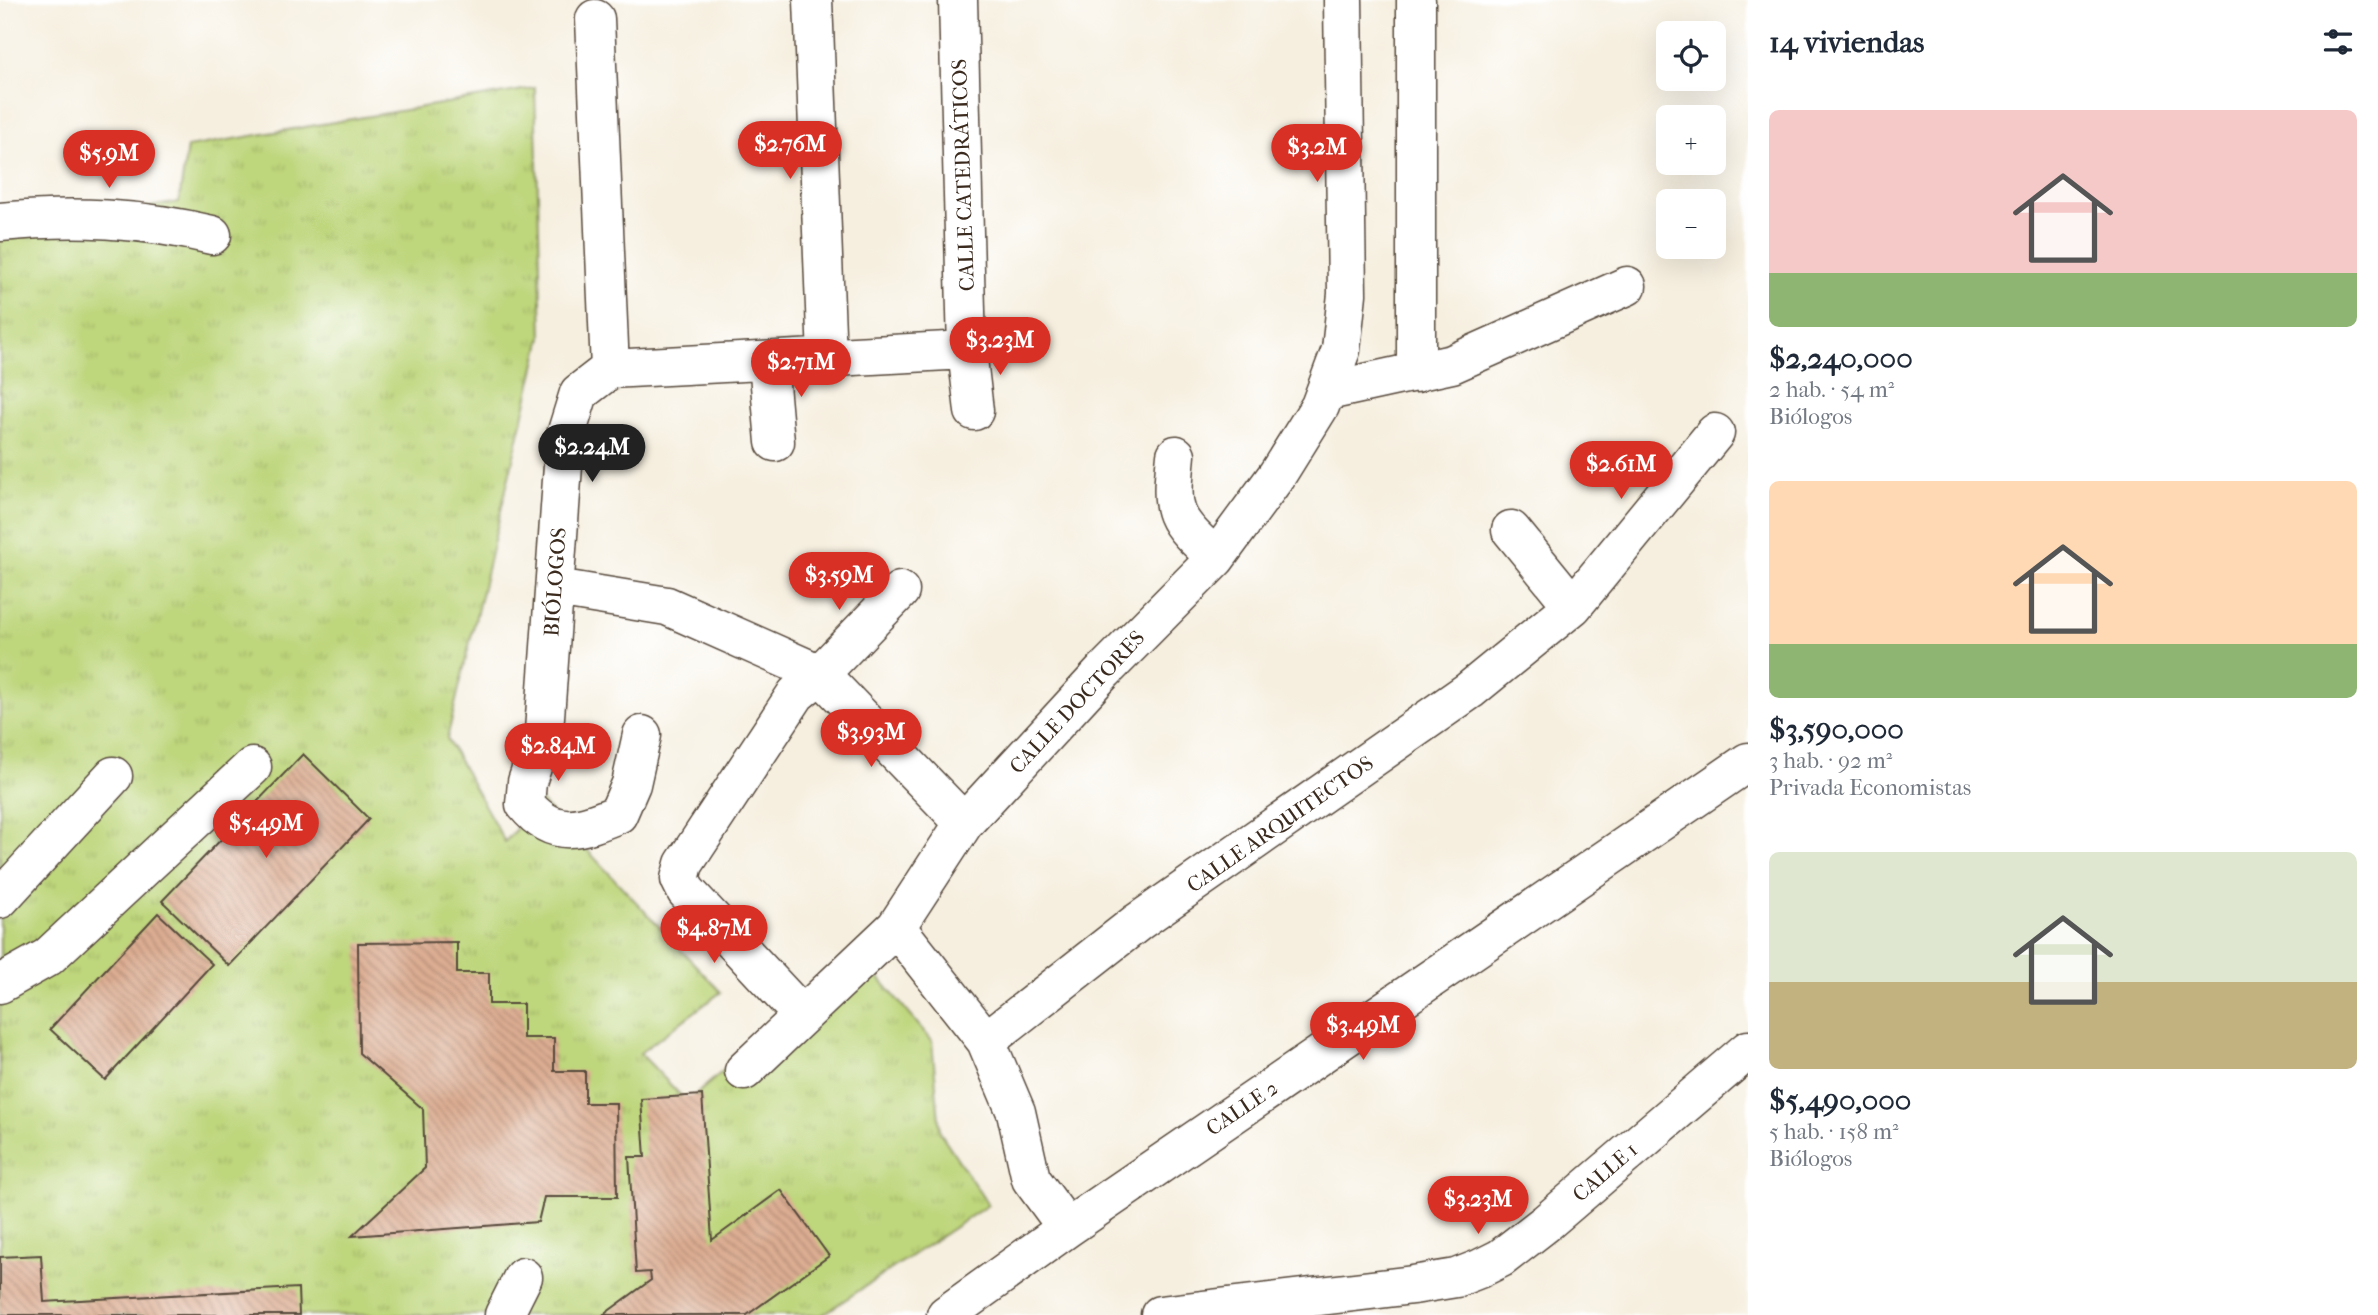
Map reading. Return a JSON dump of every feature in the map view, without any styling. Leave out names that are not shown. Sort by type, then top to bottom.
[{"type":"street","points":[[813,0],[827,359]]},
{"type":"street","name":"CALLE CATEDRÁTICOS","points":[[958,0],[967,349],[974,411]]},
{"type":"street","name":"CALLE DOCTORES","points":[[744,1071],[896,927],[964,823],[1104,671],[1216,558],[1277,475],[1331,383],[1341,350],[1348,284],[1343,0]]},
{"type":"street","points":[[1416,0],[1416,373]]},
{"type":"street","points":[[595,19],[610,369],[827,359],[967,349]]},
{"type":"street","points":[[0,222],[47,218],[156,222],[212,236]]},
{"type":"street","points":[[1331,383],[1416,373],[1452,364],[1627,286]]},
{"type":"street","points":[[768,362],[775,442]]},
{"type":"street","name":"BIÓLOGOS","points":[[610,369],[579,393],[565,438],[544,731],[527,782],[525,804],[538,820],[579,830],[618,814],[631,783],[642,735]]},
{"type":"street","name":"CALLE ARQUITECTOS","points":[[986,1041],[1138,922],[1470,690],[1573,606],[1715,433]]},
{"type":"street","points":[[1176,455],[1172,495],[1176,516],[1185,529],[1216,558]]},
{"type":"street","points":[[1511,530],[1573,606]]},
{"type":"street","points":[[556,587],[667,606],[820,674],[964,823]]},
{"type":"street","points":[[802,1015],[686,891],[680,879],[684,864],[796,694],[820,674],[900,591]]},
{"type":"street","name":"CALLE 2","points":[[946,1315],[1067,1228],[1748,762]]},
{"type":"street","points":[[0,984],[48,957],[252,767]]},
{"type":"street","points":[[5,884],[113,776]]},
{"type":"street","points":[[896,927],[986,1041],[1017,1112],[1031,1179],[1067,1228]]},
{"type":"street","name":"CALLE 1","points":[[1160,1315],[1455,1278],[1479,1269],[1501,1258],[1546,1223],[1748,1050]]},
{"type":"street","points":[[504,1315],[523,1277]]},
{"type":"green space","points":[[535,88],[542,337],[447,739],[505,842],[540,800],[721,992],[640,1053],[687,1102],[859,954],[932,1041],[940,1132],[988,1205],[822,1315],[0,1315],[0,232],[179,202],[187,147]]},
{"type":"building","points":[[303,754],[369,819],[229,966],[162,901]]},
{"type":"building","points":[[158,913],[212,964],[105,1080],[50,1029]]},
{"type":"building","points":[[457,942],[457,973],[489,973],[489,1004],[523,1004],[523,1038],[554,1038],[554,1071],[585,1071],[585,1103],[616,1103],[617,1197],[544,1197],[538,1222],[352,1236],[425,1168],[423,1109],[359,1053],[358,943]]},
{"type":"building","points":[[702,1095],[712,1240],[781,1190],[829,1256],[747,1315],[603,1315],[651,1280],[650,1272],[636,1273],[629,1157],[645,1157],[641,1099]]},
{"type":"building","points":[[41,1255],[44,1302],[298,1288],[299,1315],[0,1315],[0,1257]]}]
